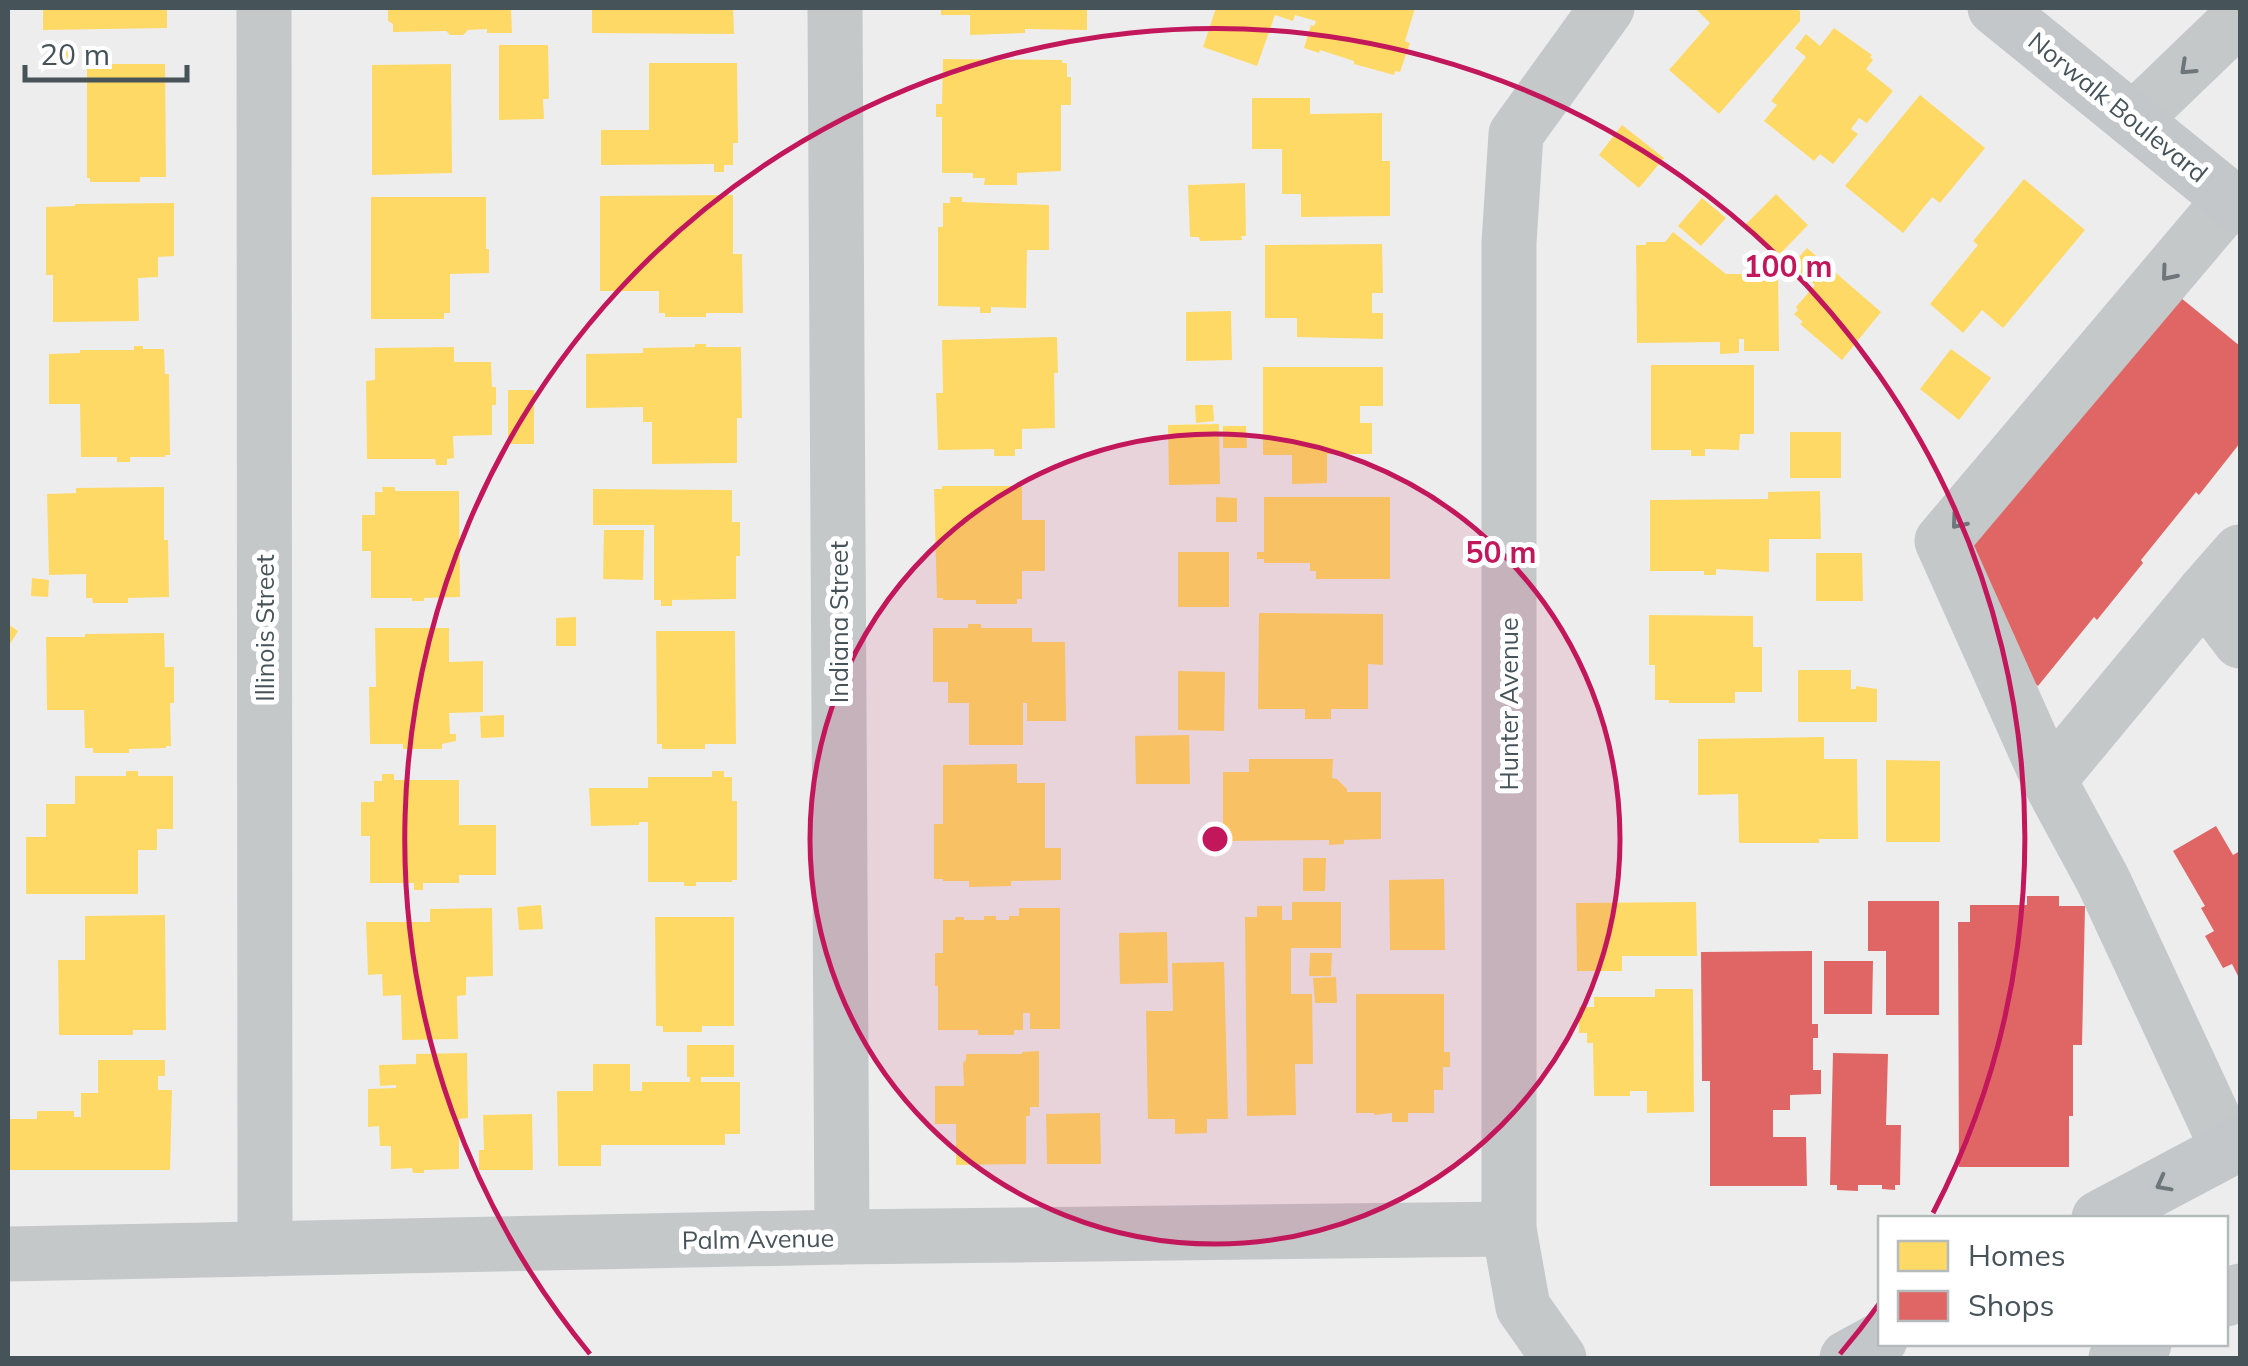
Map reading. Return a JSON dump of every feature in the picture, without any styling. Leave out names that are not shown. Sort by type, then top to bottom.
[{"type":"main road","name":"Norwalk Boulevard","points":[[1995,8],[2236,203]]},
{"type":"main road","points":[[2103,1216],[2234,1146]]},
{"type":"main road","points":[[1847,1358],[1878,1341]]},
{"type":"main road","points":[[2116,1358],[2140,1346]]},
{"type":"street","name":"Illinois Street","points":[[264,8],[265,1249]]},
{"type":"street","name":"Indiana Street","points":[[835,8],[842,1237]]},
{"type":"street","name":"Hunter Avenue","points":[[1559,1358],[1524,1307],[1509,1229],[1509,243],[1516,134],[1607,8]]},
{"type":"street","points":[[2133,120],[2240,17]]},
{"type":"street","points":[[2234,1146],[2103,880],[2049,780],[1942,541],[2236,203]]},
{"type":"street","points":[[2049,780],[2240,552]]},
{"type":"street","points":[[2204,592],[2240,641]]},
{"type":"street","name":"Palm Avenue","points":[[8,1254],[842,1237],[1509,1229]]},
{"type":"building: Homes","points":[[43,8],[167,8],[167,28],[43,30]]},
{"type":"building: Homes","points":[[388,8],[511,8],[512,33],[487,33],[487,29],[468,30],[463,35],[446,31],[393,32]]},
{"type":"building: Homes","points":[[592,8],[733,8],[734,34],[592,33]]},
{"type":"building: Homes","points":[[941,8],[1087,8],[1087,30],[1025,29],[1025,33],[970,35],[970,15],[941,15]]},
{"type":"building: Homes","points":[[1216,8],[1415,8],[1405,41],[1410,43],[1400,72],[1395,71],[1394,75],[1304,48],[1316,21],[1295,15],[1293,21],[1275,15],[1257,66],[1203,47]]},
{"type":"building: Homes","points":[[1695,8],[1800,11],[1800,21],[1719,114],[1669,70],[1710,23]]},
{"type":"building: Homes","points":[[1834,28],[1872,55],[1866,69],[1893,91],[1867,123],[1859,118],[1851,129],[1858,134],[1833,164],[1820,154],[1814,161],[1764,121],[1777,105],[1771,101],[1806,57],[1795,48],[1806,34],[1820,46]]},
{"type":"building: Homes","points":[[49,44],[69,44],[69,65],[49,65]]},
{"type":"building: Homes","points":[[499,45],[548,45],[549,99],[543,99],[544,119],[499,120]]},
{"type":"building: Homes","points":[[943,59],[1067,63],[1071,105],[1061,105],[1061,171],[1017,173],[1017,185],[984,185],[985,178],[973,178],[973,173],[942,173],[942,117],[936,117],[936,104],[942,104]]},
{"type":"building: Homes","points":[[649,63],[737,63],[738,143],[733,143],[733,165],[724,165],[724,172],[714,172],[714,164],[601,165],[601,130],[649,130]]},
{"type":"building: Homes","points":[[87,64],[165,64],[166,177],[140,177],[140,182],[90,182],[87,178]]},
{"type":"building: Homes","points":[[451,64],[452,173],[372,175],[372,65]]},
{"type":"building: Homes","points":[[1920,95],[1985,148],[1940,203],[1932,197],[1903,233],[1845,186]]},
{"type":"building: Homes","points":[[1252,98],[1310,98],[1310,114],[1382,113],[1382,161],[1390,161],[1390,216],[1301,217],[1301,194],[1282,194],[1282,149],[1252,149]]},
{"type":"building: Homes","points":[[1622,125],[1664,158],[1639,188],[1599,155]]},
{"type":"building: Homes","points":[[2024,179],[2085,230],[2003,328],[1982,310],[1963,333],[1930,304],[1978,245],[1973,241]]},
{"type":"building: Homes","points":[[1245,183],[1246,236],[1241,236],[1242,240],[1200,241],[1199,237],[1190,237],[1188,185]]},
{"type":"building: Homes","points":[[1776,194],[1808,225],[1776,258],[1744,226]]},
{"type":"building: Homes","points":[[733,195],[733,254],[742,254],[743,313],[665,317],[665,313],[659,313],[659,291],[600,291],[600,196]]},
{"type":"building: Homes","points":[[371,197],[486,197],[489,273],[450,274],[450,313],[444,313],[444,319],[371,319]]},
{"type":"building: Homes","points":[[950,197],[962,197],[962,202],[1049,205],[1049,250],[1027,250],[1026,308],[991,307],[991,313],[980,313],[980,307],[938,306],[938,227],[943,227],[943,203],[950,203]]},
{"type":"building: Homes","points":[[1702,198],[1726,218],[1701,246],[1678,226]]},
{"type":"building: Homes","points":[[174,203],[174,256],[158,257],[158,277],[138,278],[139,321],[53,322],[53,275],[46,275],[46,207]]},
{"type":"building: Homes","points":[[1673,232],[1726,274],[1778,274],[1779,351],[1744,351],[1744,339],[1739,339],[1739,353],[1720,354],[1720,342],[1637,343],[1636,245],[1665,242]]},
{"type":"building: Homes","points":[[1382,244],[1383,293],[1372,293],[1372,313],[1383,313],[1383,339],[1297,337],[1297,318],[1265,318],[1265,245]]},
{"type":"building: Homes","points":[[1807,248],[1881,312],[1842,360],[1800,324],[1803,322],[1794,314],[1815,285],[1792,265]]},
{"type":"building: Homes","points":[[1231,311],[1232,360],[1186,361],[1186,312]]},
{"type":"building: Homes","points":[[1057,337],[1055,428],[1022,429],[1022,449],[1015,449],[1015,456],[994,456],[994,449],[938,450],[936,393],[943,393],[942,340]]},
{"type":"building: Homes","points":[[695,344],[741,347],[742,418],[737,418],[737,463],[652,464],[652,422],[643,422],[643,407],[586,408],[586,354],[643,353],[643,348]]},
{"type":"building: Homes","points":[[134,346],[164,349],[165,374],[169,374],[170,455],[130,457],[130,462],[117,462],[117,457],[81,457],[80,404],[49,404],[49,354],[134,350]]},
{"type":"building: Homes","points":[[454,347],[454,362],[491,362],[492,387],[496,387],[492,435],[453,436],[454,458],[447,459],[447,465],[436,465],[435,459],[367,459],[366,381],[375,380],[375,348]]},
{"type":"building: Homes","points":[[1951,349],[1991,378],[1959,420],[1920,389]]},
{"type":"building: Homes","points":[[1651,365],[1754,365],[1754,434],[1740,434],[1739,450],[1705,449],[1705,456],[1691,456],[1691,450],[1651,450]]},
{"type":"building: Homes","points":[[1263,367],[1383,367],[1383,406],[1360,406],[1360,423],[1372,423],[1372,454],[1327,454],[1327,483],[1292,484],[1292,455],[1263,455]]},
{"type":"building: Homes","points":[[508,390],[534,390],[534,444],[508,444]]},
{"type":"building: Homes","points":[[1195,405],[1213,405],[1214,421],[1196,423]]},
{"type":"building: Homes","points":[[1219,424],[1220,484],[1169,485],[1168,425]]},
{"type":"building: Homes","points":[[1223,426],[1246,426],[1247,448],[1223,448]]},
{"type":"building: Homes","points":[[1790,432],[1841,432],[1841,478],[1790,478]]},
{"type":"building: Homes","points":[[1022,486],[1022,520],[1045,520],[1045,571],[1022,571],[1022,599],[1017,599],[1017,604],[976,604],[976,600],[937,598],[934,489]]},
{"type":"building: Homes","points":[[164,487],[169,597],[93,603],[92,598],[86,598],[86,574],[49,575],[47,494],[76,493],[76,488]]},
{"type":"building: Homes","points":[[382,487],[395,487],[395,491],[459,491],[460,597],[424,601],[371,598],[371,551],[362,551],[362,515],[375,515],[375,492],[383,492]]},
{"type":"building: Homes","points":[[593,489],[732,490],[732,522],[740,522],[736,599],[672,600],[672,606],[661,606],[661,600],[654,600],[654,525],[593,525]]},
{"type":"building: Homes","points":[[1820,491],[1821,539],[1769,539],[1769,572],[1716,569],[1716,575],[1704,575],[1704,571],[1650,571],[1650,500],[1768,499],[1768,492]]},
{"type":"building: Homes","points":[[1216,497],[1237,498],[1237,522],[1216,522]]},
{"type":"building: Homes","points":[[1264,497],[1390,497],[1390,579],[1316,579],[1310,563],[1264,563],[1264,559],[1257,559],[1257,552],[1264,552]]},
{"type":"building: Homes","points":[[604,530],[644,530],[643,580],[603,579]]},
{"type":"building: Homes","points":[[1178,552],[1229,552],[1229,607],[1178,607]]},
{"type":"building: Homes","points":[[1816,553],[1862,553],[1863,601],[1816,601]]},
{"type":"building: Homes","points":[[32,578],[49,580],[48,597],[31,596]]},
{"type":"building: Homes","points":[[1259,613],[1383,614],[1383,665],[1368,664],[1368,709],[1331,709],[1331,719],[1305,719],[1305,709],[1258,709]]},
{"type":"building: Homes","points":[[1649,615],[1753,616],[1753,647],[1762,647],[1762,692],[1735,692],[1735,703],[1655,700],[1655,665],[1649,665]]},
{"type":"building: Homes","points":[[576,617],[576,646],[556,646],[556,618]]},
{"type":"building: Homes","points":[[8,624],[18,631],[8,647]]},
{"type":"building: Homes","points":[[968,624],[981,624],[981,628],[1032,628],[1032,642],[1065,642],[1066,721],[1027,721],[1027,703],[1023,703],[1023,745],[969,745],[969,703],[948,703],[948,682],[933,682],[933,628],[968,628]]},
{"type":"building: Homes","points":[[375,628],[449,628],[449,662],[483,661],[483,712],[449,713],[450,734],[456,734],[456,741],[442,744],[442,749],[370,744],[369,687],[376,687]]},
{"type":"building: Homes","points":[[656,631],[735,631],[736,744],[662,749],[662,744],[657,744]]},
{"type":"building: Homes","points":[[164,633],[165,667],[174,667],[171,746],[129,749],[129,753],[93,753],[93,748],[85,748],[84,710],[47,710],[46,637]]},
{"type":"building: Homes","points":[[1798,670],[1851,670],[1851,689],[1877,689],[1877,722],[1798,722]]},
{"type":"building: Homes","points":[[1178,671],[1225,672],[1224,731],[1178,730]]},
{"type":"building: Homes","points":[[504,715],[504,737],[481,738],[480,716]]},
{"type":"building: Homes","points":[[1189,735],[1190,784],[1136,784],[1135,736]]},
{"type":"building: Homes","points":[[1824,737],[1824,759],[1857,759],[1858,839],[1739,843],[1738,794],[1698,795],[1698,739]]},
{"type":"building: Homes","points":[[1249,759],[1333,759],[1332,778],[1347,792],[1381,792],[1381,839],[1344,840],[1344,844],[1329,845],[1329,840],[1223,841],[1223,772],[1249,772]]},
{"type":"building: Homes","points":[[1886,760],[1940,761],[1940,842],[1886,842]]},
{"type":"building: Homes","points":[[1017,764],[1017,783],[1045,783],[1045,848],[1061,848],[1061,880],[969,887],[969,881],[934,879],[934,824],[943,824],[943,765]]},
{"type":"building: Homes","points":[[126,771],[138,771],[138,776],[173,776],[173,829],[157,829],[157,850],[138,850],[138,894],[26,894],[26,837],[46,837],[46,804],[75,804],[75,776],[126,776]]},
{"type":"building: Homes","points":[[712,771],[724,771],[724,777],[732,777],[732,801],[737,801],[737,880],[696,882],[696,886],[648,882],[648,822],[591,826],[589,788],[648,788],[648,777],[712,777]]},
{"type":"building: Homes","points":[[382,774],[394,774],[394,780],[459,780],[459,825],[496,825],[496,875],[459,875],[459,883],[423,883],[423,890],[414,890],[414,883],[370,883],[370,836],[361,836],[361,802],[374,802],[374,781],[382,781]]},
{"type":"building: Homes","points":[[1303,858],[1326,858],[1325,891],[1303,891]]},
{"type":"building: Homes","points":[[1444,879],[1445,950],[1390,950],[1389,880]]},
{"type":"building: Homes","points":[[1292,902],[1341,902],[1341,948],[1291,948],[1291,994],[1312,994],[1313,1064],[1295,1064],[1296,1115],[1247,1116],[1245,917],[1257,917],[1257,906],[1282,906],[1282,920],[1292,920]]},
{"type":"building: Homes","points":[[1696,902],[1697,956],[1622,956],[1622,971],[1577,971],[1576,903]]},
{"type":"building: Homes","points":[[541,905],[543,929],[519,930],[517,907]]},
{"type":"building: Homes","points":[[492,908],[493,976],[466,977],[466,995],[457,996],[458,1039],[402,1040],[401,995],[383,996],[382,974],[368,975],[366,922],[430,922],[430,909]]},
{"type":"building: Homes","points":[[1019,908],[1060,908],[1060,1029],[1030,1029],[1030,1013],[1023,1013],[1023,1030],[1014,1030],[1014,1035],[938,1030],[935,953],[943,953],[943,920],[984,920],[984,916],[996,916],[996,920],[1009,920],[1009,916],[1019,916]]},
{"type":"building: Homes","points":[[165,915],[166,1030],[133,1030],[133,1035],[59,1035],[58,960],[85,960],[85,916]]},
{"type":"building: Homes","points":[[655,917],[734,917],[734,1026],[702,1026],[702,1032],[663,1032],[663,1026],[656,1026]]},
{"type":"building: Homes","points":[[1167,932],[1168,983],[1120,984],[1119,933]]},
{"type":"building: Homes","points":[[1310,953],[1332,953],[1331,976],[1309,976]]},
{"type":"building: Homes","points":[[1224,962],[1228,1119],[1207,1119],[1207,1133],[1175,1134],[1175,1119],[1148,1119],[1146,1011],[1173,1011],[1172,963]]},
{"type":"building: Homes","points":[[1336,977],[1337,1003],[1315,1003],[1313,978]]},
{"type":"building: Homes","points":[[1655,989],[1693,989],[1694,1112],[1647,1113],[1647,1091],[1630,1091],[1630,1096],[1594,1096],[1593,1043],[1587,1043],[1587,1033],[1579,1033],[1579,1007],[1594,1007],[1594,997],[1655,997]]},
{"type":"building: Homes","points":[[1356,994],[1444,994],[1444,1052],[1450,1052],[1450,1067],[1443,1067],[1443,1090],[1434,1090],[1434,1113],[1408,1113],[1408,1122],[1392,1122],[1392,1113],[1356,1113]]},
{"type":"building: Homes","points":[[687,1045],[734,1045],[734,1077],[701,1077],[701,1082],[740,1082],[740,1134],[725,1134],[725,1145],[601,1145],[601,1166],[558,1166],[557,1091],[593,1091],[593,1064],[630,1064],[630,1091],[642,1091],[642,1082],[690,1082]]},
{"type":"building: Homes","points":[[1039,1051],[1039,1107],[1030,1107],[1030,1116],[1026,1116],[1026,1164],[956,1165],[956,1124],[935,1124],[935,1086],[964,1086],[966,1054]]},
{"type":"building: Homes","points":[[467,1053],[468,1118],[459,1119],[459,1169],[413,1173],[412,1168],[391,1169],[391,1146],[380,1146],[379,1126],[368,1127],[368,1089],[396,1088],[380,1086],[379,1065],[416,1064],[416,1054]]},
{"type":"building: Homes","points":[[98,1060],[165,1060],[165,1076],[158,1076],[158,1090],[172,1090],[170,1170],[8,1170],[8,1119],[37,1119],[37,1111],[74,1111],[74,1117],[81,1117],[81,1093],[98,1093]]},
{"type":"building: Homes","points":[[1100,1113],[1101,1164],[1047,1164],[1046,1114]]},
{"type":"building: Homes","points":[[532,1114],[533,1170],[479,1170],[479,1150],[484,1150],[483,1115]]},
{"type":"building: Shops","points":[[2170,289],[2240,346],[2240,443],[2141,560],[2143,563],[2097,620],[2094,617],[2038,686],[2007,660],[1965,542]]},
{"type":"building: Shops","points":[[2216,826],[2233,855],[2240,851],[2240,980],[2232,964],[2223,968],[2205,936],[2214,931],[2201,908],[2205,906],[2173,851]]},
{"type":"building: Shops","points":[[2027,896],[2059,896],[2059,906],[2085,906],[2082,1045],[2073,1045],[2069,1167],[1959,1167],[1958,922],[1970,922],[1970,905],[2027,905]]},
{"type":"building: Shops","points":[[1868,901],[1939,901],[1939,1015],[1886,1015],[1886,951],[1868,951]]},
{"type":"building: Shops","points":[[1812,951],[1812,1024],[1818,1024],[1818,1038],[1813,1038],[1813,1070],[1821,1070],[1821,1094],[1790,1095],[1790,1110],[1773,1110],[1773,1137],[1806,1137],[1807,1186],[1710,1186],[1710,1081],[1702,1081],[1701,952]]},
{"type":"building: Shops","points":[[1824,961],[1873,961],[1872,1014],[1824,1014]]},
{"type":"building: Shops","points":[[1833,1053],[1888,1054],[1886,1125],[1901,1125],[1900,1185],[1895,1185],[1895,1190],[1882,1189],[1882,1185],[1858,1185],[1858,1191],[1837,1190],[1837,1185],[1830,1185]]}]
